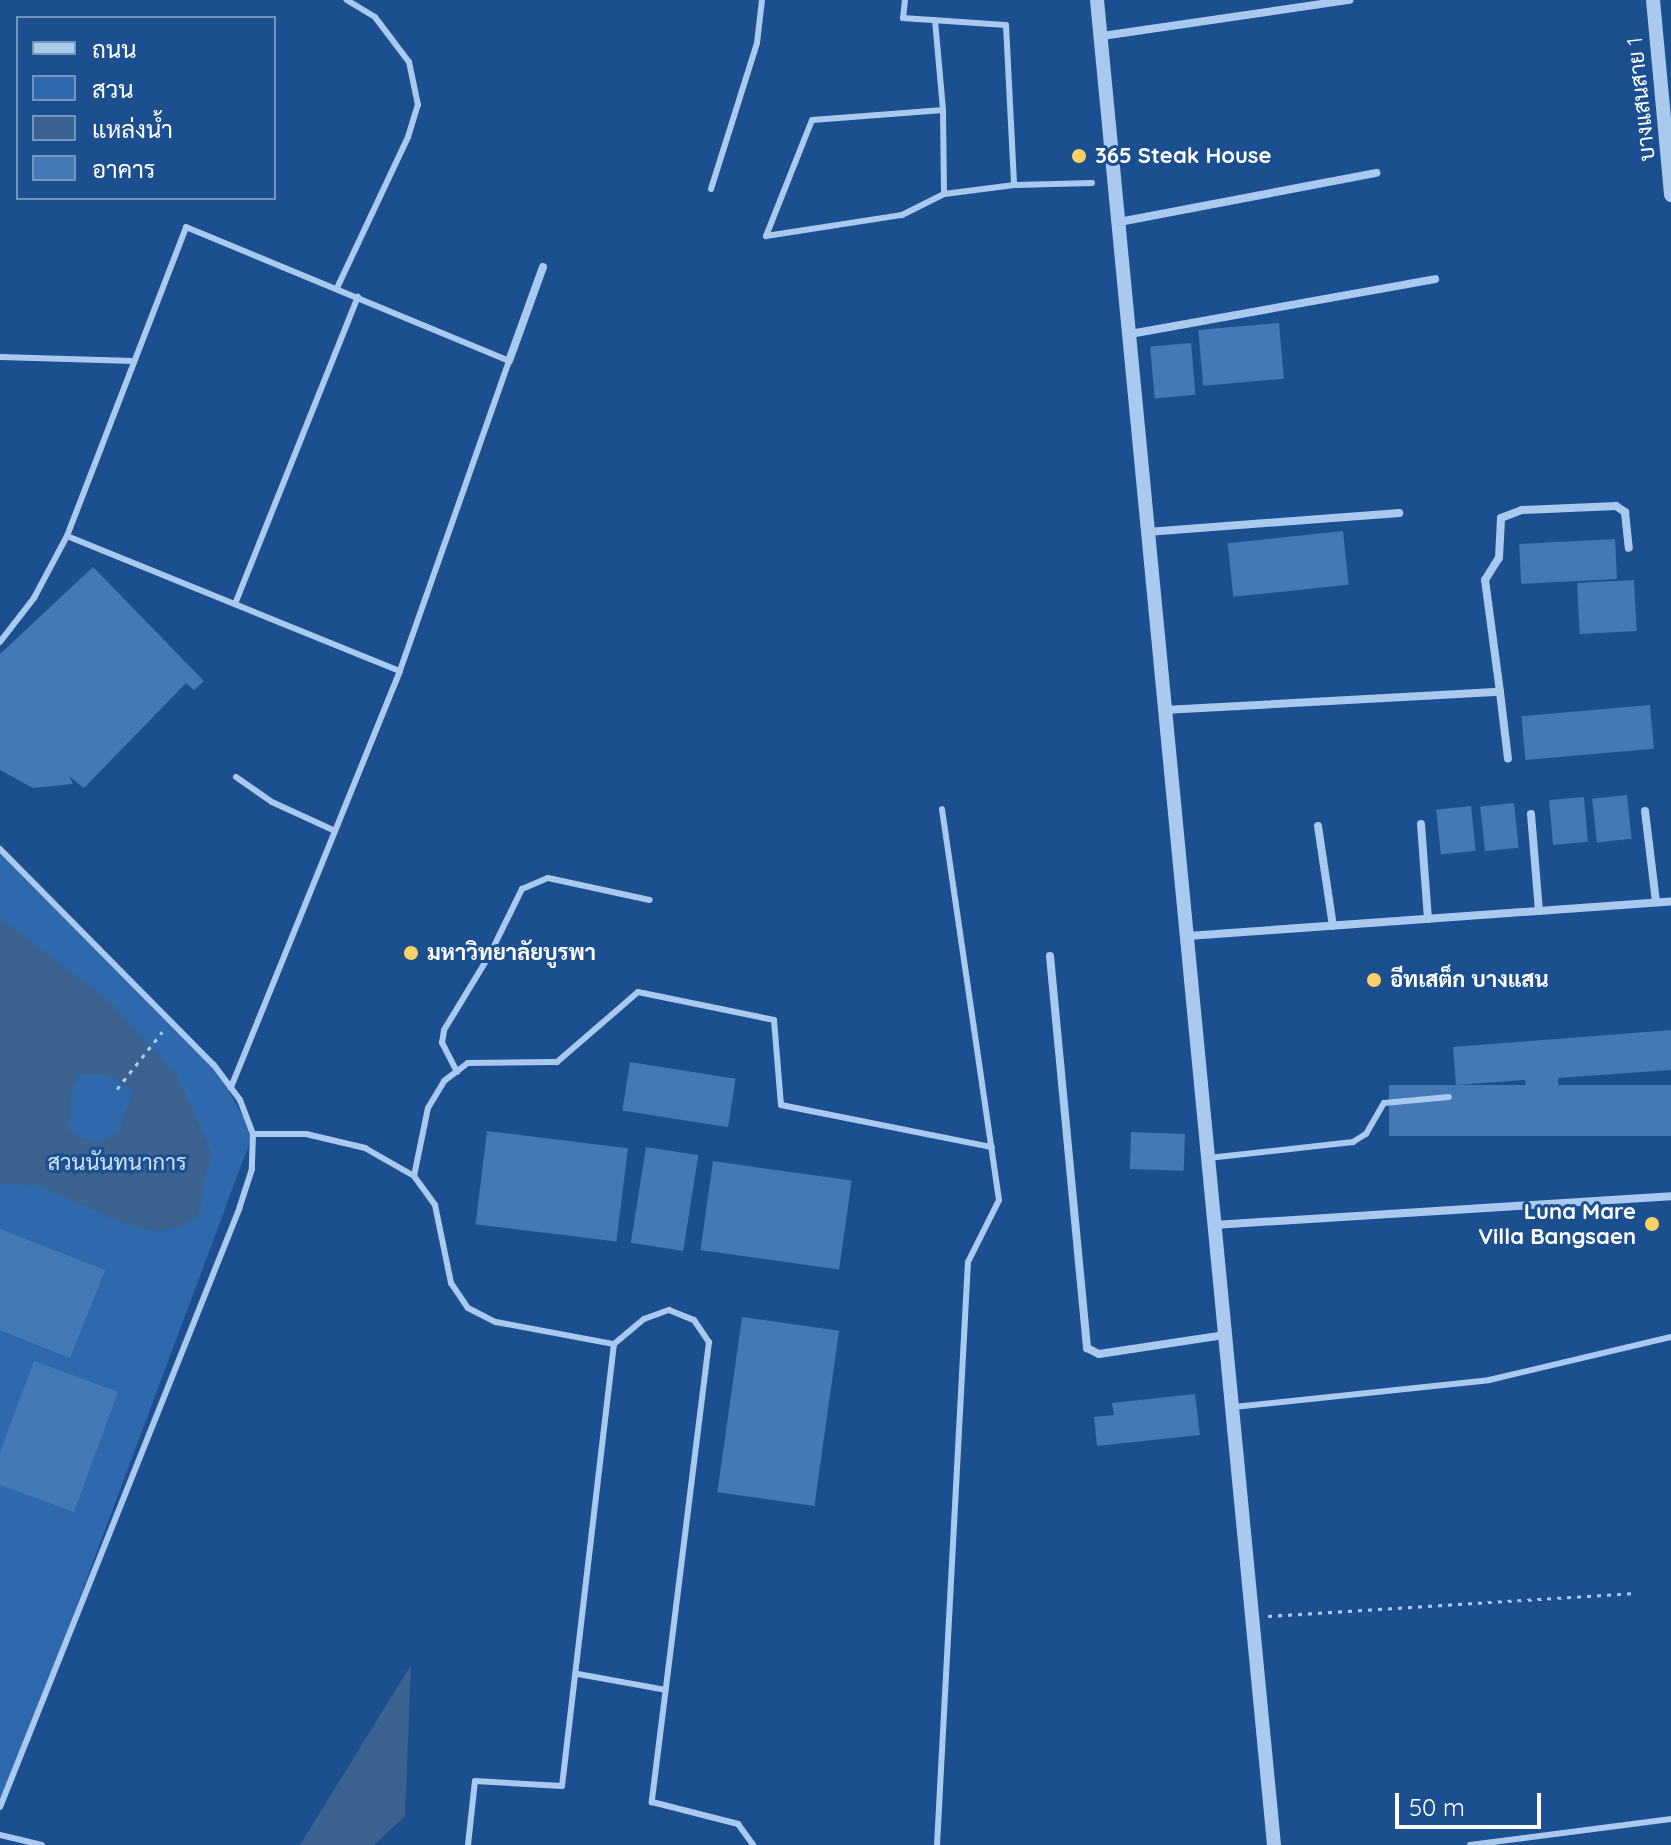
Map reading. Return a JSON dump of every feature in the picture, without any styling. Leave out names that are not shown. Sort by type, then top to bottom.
[{"type":"street","points":[[1097,0],[1163,710],[1188,936],[1249,1617],[1274,1845]]},
{"type":"street","points":[[1102,36],[1349,0]]},
{"type":"street","name":"บางแสนสาย 1","points":[[1653,0],[1670,135],[1671,195]]},
{"type":"street","points":[[1119,222],[1376,173]]},
{"type":"street","points":[[509,361],[543,267]]},
{"type":"street","points":[[1130,334],[1435,279]]},
{"type":"street","points":[[1508,759],[1485,580],[1499,558],[1501,518],[1522,510],[1616,506],[1625,512],[1629,548]]},
{"type":"street","points":[[1147,532],[1399,513]]},
{"type":"street","points":[[1163,710],[1500,692]]},
{"type":"street","points":[[1645,811],[1656,902]]},
{"type":"street","points":[[1531,814],[1539,911]]},
{"type":"street","points":[[1421,824],[1428,919]]},
{"type":"street","points":[[1318,826],[1333,926]]},
{"type":"street","points":[[1188,936],[1671,901]]},
{"type":"street","points":[[1050,956],[1087,1348],[1099,1354],[1224,1335]]},
{"type":"street","points":[[1214,1225],[1671,1196]]},
{"type":"lane","points":[[337,288],[418,105],[409,62],[375,17],[347,0]]},
{"type":"lane","points":[[711,189],[757,43],[762,0]]},
{"type":"lane","points":[[905,0],[903,18],[1006,25],[1014,185]]},
{"type":"lane","points":[[935,20],[943,110],[944,194]]},
{"type":"lane","points":[[943,110],[812,120],[766,236],[902,215],[944,194],[1014,185],[1092,183]]},
{"type":"lane","points":[[0,642],[34,598],[67,536],[186,227],[509,361],[400,671],[231,1088]]},
{"type":"lane","points":[[235,604],[358,297]]},
{"type":"lane","points":[[0,357],[134,361]]},
{"type":"lane","points":[[67,536],[400,671]]},
{"type":"lane","points":[[236,777],[272,802],[335,831]]},
{"type":"lane","points":[[937,1845],[968,1262],[999,1200],[942,809]]},
{"type":"lane","points":[[0,849],[231,1088],[253,1134],[252,1169],[240,1207],[0,1807]]},
{"type":"lane","points":[[457,1072],[442,1043],[444,1030],[489,956],[522,889],[548,878],[650,900]]},
{"type":"lane","points":[[414,1176],[428,1108],[444,1081],[468,1063],[557,1062],[638,992],[774,1020],[781,1105],[992,1147]]},
{"type":"lane","points":[[1208,1158],[1353,1142],[1366,1134],[1384,1103],[1449,1097]]},
{"type":"lane","points":[[253,1134],[306,1134],[365,1148],[414,1176],[435,1205],[451,1283],[468,1308],[496,1322],[614,1344]]},
{"type":"lane","points":[[468,1845],[475,1781],[562,1786],[578,1674],[614,1344],[644,1319],[669,1310],[694,1320],[709,1342],[652,1802],[738,1824],[753,1845]]},
{"type":"lane","points":[[1231,1408],[1489,1380],[1671,1337]]},
{"type":"lane","points":[[578,1674],[666,1690]]},
{"type":"lane","points":[[1470,1845],[1671,1819]]},
{"type":"lane","points":[[0,1835],[42,1845]]},
{"type":"path","points":[[117,1089],[152,1043]]},
{"type":"path","points":[[1249,1617],[1631,1593]]},
{"type":"green space","name":"สวนนันทนาการ","points":[[0,849],[214,1065],[253,1134],[0,1811]]},
{"type":"water","points":[[0,918],[110,1002],[177,1075],[211,1152],[198,1216],[182,1227],[157,1231],[127,1225],[37,1185],[0,1183]],"holes":[[[80,1075],[106,1075],[133,1089],[119,1132],[95,1143],[69,1131],[72,1089]]]},
{"type":"water","points":[[411,1665],[405,1816],[374,1845],[300,1845]]},
{"type":"building","points":[[1279,323],[1284,379],[1203,386],[1198,330]]},
{"type":"building","points":[[1191,343],[1196,395],[1155,398],[1150,347]]},
{"type":"building","points":[[1343,531],[1349,585],[1233,597],[1228,543]]},
{"type":"building","points":[[1615,539],[1617,579],[1521,584],[1519,544]]},
{"type":"building","points":[[93,567],[204,681],[194,690],[186,683],[84,788],[69,776],[73,784],[33,788],[0,770],[0,654]]},
{"type":"building","points":[[1634,580],[1637,631],[1580,634],[1577,583]]},
{"type":"building","points":[[1650,705],[1654,749],[1525,760],[1521,716]]},
{"type":"building","points":[[1627,795],[1632,839],[1597,842],[1592,799]]},
{"type":"building","points":[[1584,797],[1588,842],[1553,845],[1549,800]]},
{"type":"building","points":[[1514,803],[1519,848],[1485,851],[1480,807]]},
{"type":"building","points":[[1471,806],[1476,851],[1441,854],[1436,810]]},
{"type":"building","points":[[1671,1030],[1671,1070],[1558,1078],[1559,1090],[1527,1092],[1525,1080],[1456,1085],[1453,1047]]},
{"type":"building","points":[[630,1062],[736,1079],[728,1127],[622,1110]]},
{"type":"building","points":[[1389,1085],[1671,1085],[1671,1136],[1389,1136]]},
{"type":"building","points":[[487,1131],[628,1148],[616,1242],[476,1224]]},
{"type":"building","points":[[1131,1132],[1185,1134],[1184,1171],[1130,1169]]},
{"type":"building","points":[[646,1147],[698,1155],[683,1251],[631,1243]]},
{"type":"building","points":[[713,1161],[852,1180],[839,1270],[700,1250]]},
{"type":"building","points":[[0,1229],[105,1270],[70,1358],[0,1330]]},
{"type":"building","points":[[742,1317],[839,1331],[814,1506],[717,1492]]},
{"type":"building","points":[[34,1361],[118,1392],[74,1512],[0,1485],[0,1452]]},
{"type":"building","points":[[1195,1394],[1200,1435],[1097,1446],[1094,1417],[1114,1415],[1112,1403]]},
{"type":"place","name":"365 Steak House","points":[[1079,156]]},
{"type":"place","name":"มหาวิทยาลัยบูรพา","points":[[411,953]]},
{"type":"place","name":"อีทเสต็ก บางแสน","points":[[1374,980]]},
{"type":"place","name":"Luna Mare Villa Bangsaen","points":[[1652,1224]]}]
